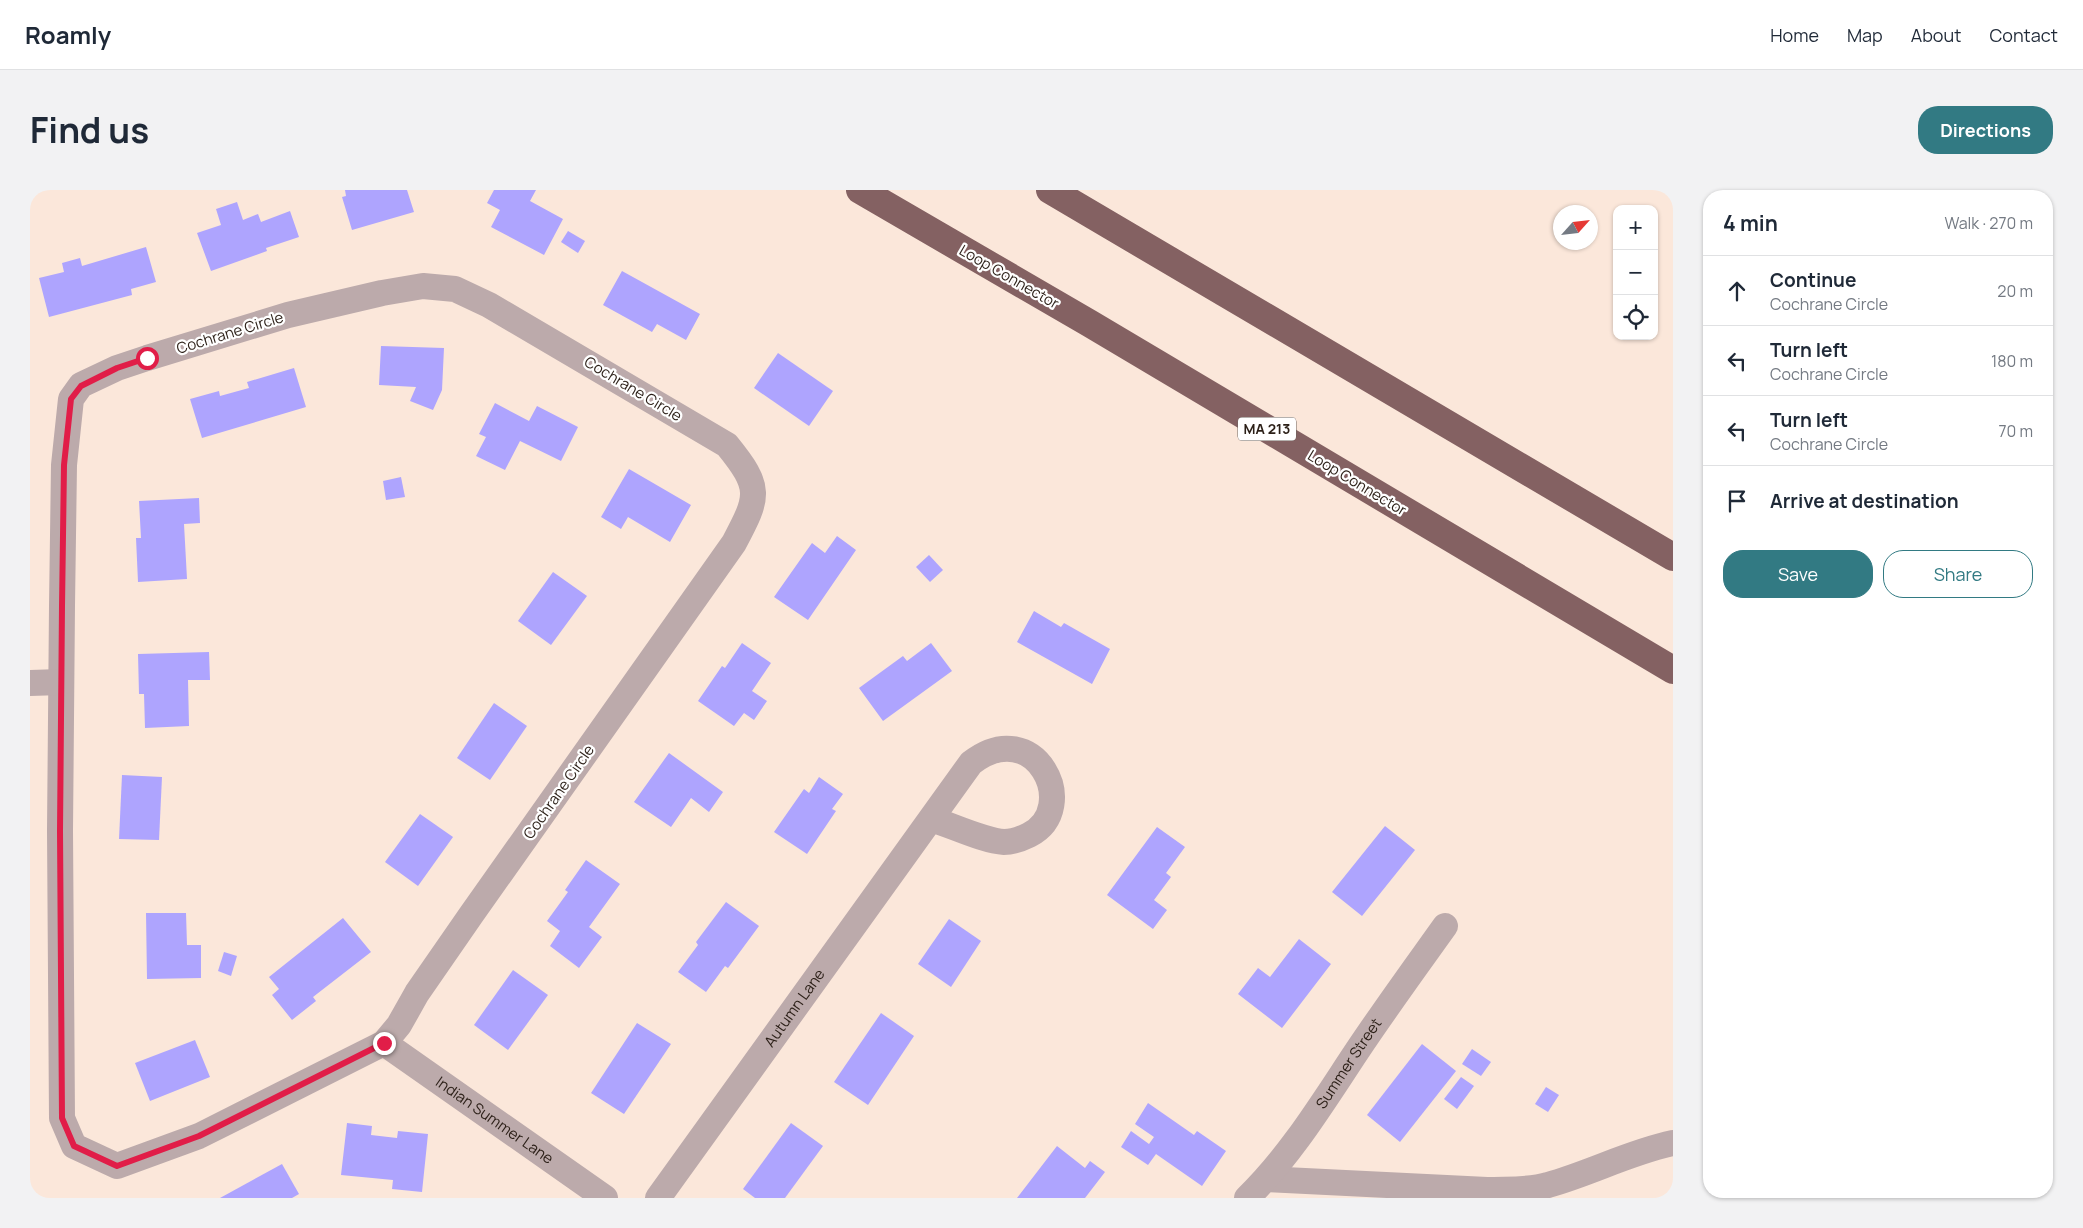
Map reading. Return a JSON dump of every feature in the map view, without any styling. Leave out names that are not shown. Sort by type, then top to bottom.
[{"type":"highway","name":"Loop Connector","points":[[860,190],[1673,670]]},
{"type":"highway","points":[[1050,190],[1673,557]]},
{"type":"street","name":"Cochrane Circle","points":[[423,286],[455,289],[489,305],[727,445],[746,468],[754,491],[751,512],[734,543],[417,992],[399,1025],[384,1043],[199,1136],[117,1166],[74,1146],[62,1118],[61,682],[64,465],[71,399],[81,386],[117,368],[298,312],[423,286]]},
{"type":"street","points":[[30,683],[61,682]]},
{"type":"street","name":"Autumn Lane","points":[[658,1198],[931,818],[971,763],[982,754],[997,749],[1011,748],[1026,753],[1038,761],[1047,774],[1052,790],[1051,805],[1045,820],[1034,832],[1020,840],[1004,842],[931,818]]},
{"type":"street","name":"Summer Street","points":[[1247,1198],[1267,1179],[1306,1128],[1370,1032],[1445,926]]},
{"type":"street","name":"Indian Summer Lane","points":[[384,1043],[604,1198]]},
{"type":"street","points":[[1267,1179],[1487,1190],[1521,1189],[1548,1186],[1650,1148],[1673,1143]]},
{"type":"building","points":[[345,190],[407,190],[414,212],[352,230],[342,197],[346,196]]},
{"type":"building","points":[[494,190],[536,190],[530,201],[563,219],[544,255],[491,227],[500,210],[487,203]]},
{"type":"building","points":[[237,202],[243,220],[258,214],[261,222],[290,211],[299,237],[266,248],[267,251],[211,271],[197,233],[221,225],[216,209]]},
{"type":"building","points":[[568,231],[585,241],[578,253],[561,242]]},
{"type":"building","points":[[146,247],[156,282],[131,289],[132,295],[49,317],[39,278],[64,272],[62,263],[80,258],[82,266]]},
{"type":"building","points":[[622,271],[700,314],[686,340],[657,324],[652,332],[603,305]]},
{"type":"building","points":[[381,346],[444,348],[442,390],[433,410],[410,401],[416,387],[379,385]]},
{"type":"building","points":[[778,353],[833,391],[809,426],[754,388]]},
{"type":"building","points":[[294,368],[306,407],[202,438],[190,399],[219,391],[220,396],[249,388],[247,382]]},
{"type":"building","points":[[495,403],[529,421],[537,406],[578,427],[561,461],[520,441],[505,470],[476,456],[486,437],[479,434]]},
{"type":"building","points":[[629,469],[691,505],[670,542],[628,517],[621,529],[601,517]]},
{"type":"building","points":[[401,477],[405,497],[386,500],[383,481]]},
{"type":"building","points":[[199,498],[200,523],[184,524],[187,579],[138,582],[136,538],[141,538],[139,501]]},
{"type":"building","points":[[837,536],[856,550],[808,620],[774,597],[812,543],[825,553]]},
{"type":"building","points":[[929,555],[943,570],[930,582],[916,567]]},
{"type":"building","points":[[553,572],[587,596],[551,645],[518,621]]},
{"type":"building","points":[[1034,611],[1061,627],[1064,623],[1110,649],[1092,684],[1017,642]]},
{"type":"building","points":[[742,643],[771,663],[752,691],[767,701],[754,720],[744,713],[734,726],[698,701],[722,666],[725,668]]},
{"type":"building","points":[[931,643],[952,671],[883,721],[859,688],[903,656],[907,661]]},
{"type":"building","points":[[209,652],[210,680],[188,680],[189,726],[145,728],[144,694],[139,694],[138,654]]},
{"type":"building","points":[[494,703],[527,726],[490,780],[457,758]]},
{"type":"building","points":[[669,753],[723,792],[709,812],[691,798],[671,827],[634,802]]},
{"type":"building","points":[[122,775],[162,777],[159,840],[119,839]]},
{"type":"building","points":[[819,777],[843,794],[832,809],[836,811],[807,854],[774,832],[804,789],[809,793]]},
{"type":"building","points":[[420,814],[453,837],[418,886],[385,862]]},
{"type":"building","points":[[1385,826],[1415,850],[1362,916],[1332,892]]},
{"type":"building","points":[[1157,827],[1185,847],[1166,873],[1171,877],[1154,900],[1167,910],[1153,929],[1107,895]]},
{"type":"building","points":[[586,860],[620,884],[589,927],[602,937],[579,968],[550,946],[560,931],[547,921],[568,892],[565,890]]},
{"type":"building","points":[[726,902],[759,926],[728,968],[725,966],[706,992],[678,972],[698,945],[696,942]]},
{"type":"building","points":[[146,913],[186,913],[187,945],[201,945],[201,978],[147,979]]},
{"type":"building","points":[[343,918],[371,952],[313,997],[316,1001],[292,1020],[272,995],[279,989],[269,977]]},
{"type":"building","points":[[949,919],[981,941],[951,987],[918,964]]},
{"type":"building","points":[[1299,939],[1331,964],[1282,1028],[1238,994],[1258,968],[1270,977]]},
{"type":"building","points":[[224,952],[237,956],[231,976],[218,971]]},
{"type":"building","points":[[513,970],[548,995],[508,1050],[474,1025]]},
{"type":"building","points":[[881,1013],[914,1036],[868,1105],[834,1082]]},
{"type":"building","points":[[637,1023],[671,1044],[624,1114],[591,1093]]},
{"type":"building","points":[[195,1040],[210,1077],[150,1101],[135,1063]]},
{"type":"building","points":[[1422,1044],[1456,1071],[1400,1142],[1367,1115]]},
{"type":"building","points":[[1472,1049],[1491,1062],[1481,1076],[1462,1064]]},
{"type":"building","points":[[1461,1077],[1474,1086],[1457,1109],[1444,1099]]},
{"type":"building","points":[[1546,1087],[1559,1095],[1548,1112],[1535,1104]]},
{"type":"building","points":[[1148,1103],[1194,1135],[1197,1131],[1226,1151],[1202,1186],[1156,1154],[1148,1165],[1121,1147],[1131,1131],[1149,1144],[1154,1137],[1135,1124]]},
{"type":"building","points":[[347,1123],[372,1126],[371,1135],[397,1138],[398,1131],[428,1134],[422,1192],[392,1189],[393,1180],[341,1175]]},
{"type":"building","points":[[791,1123],[823,1146],[785,1198],[755,1198],[743,1189]]},
{"type":"building","points":[[1057,1146],[1085,1168],[1090,1161],[1105,1172],[1085,1198],[1017,1198]]},
{"type":"building","points":[[282,1164],[299,1194],[292,1198],[220,1198]]},
{"type":"route","points":[[147,358],[117,368],[81,386],[71,399],[64,465],[62,606],[60,831],[62,1118],[74,1146],[117,1166],[199,1136],[384,1043]]}]
